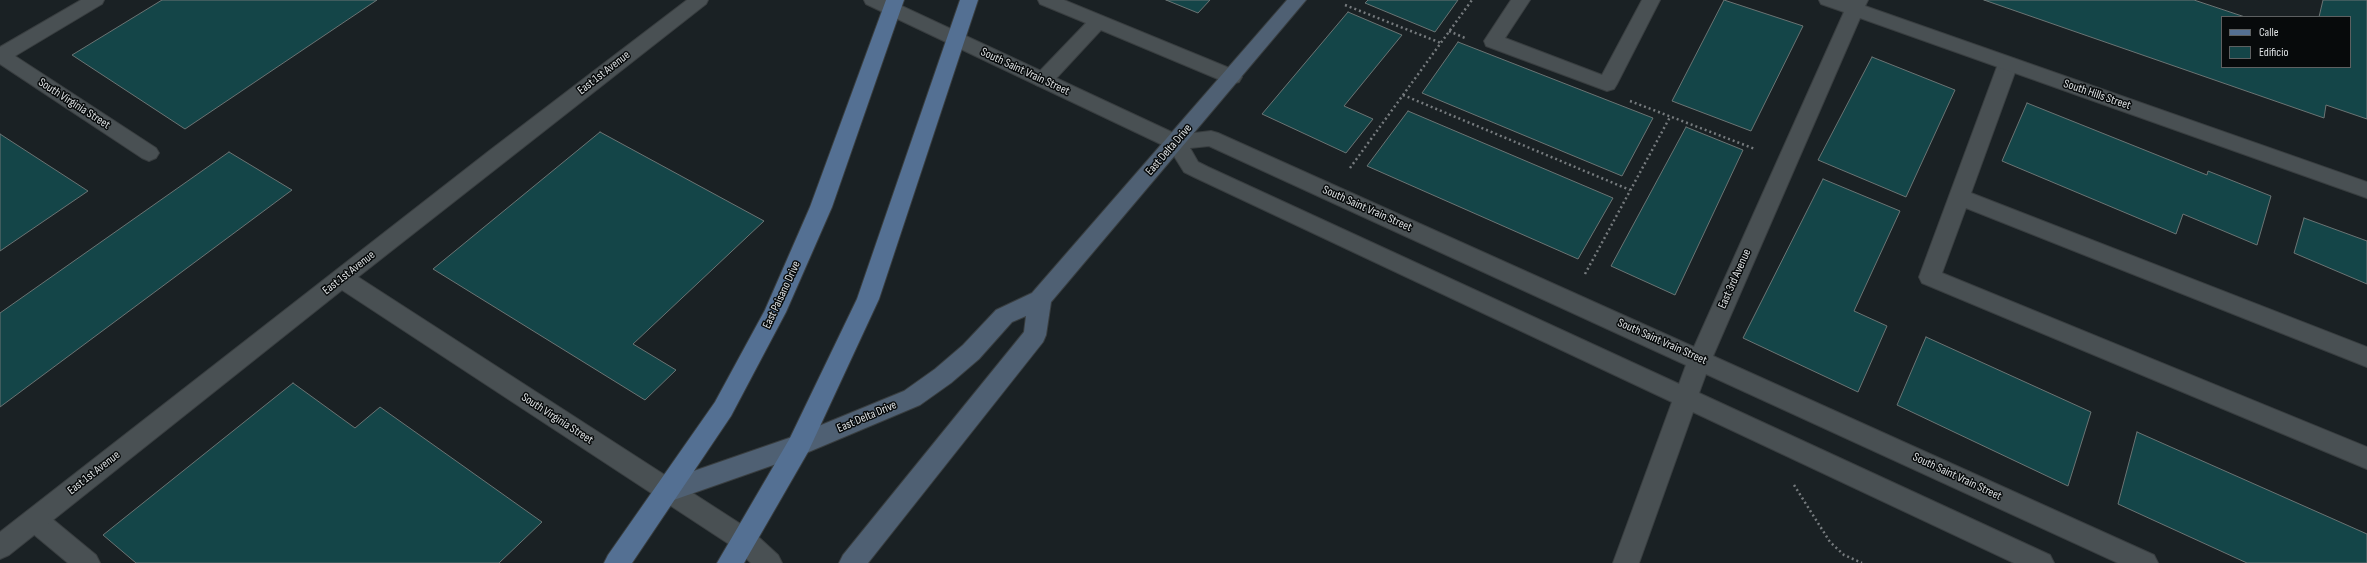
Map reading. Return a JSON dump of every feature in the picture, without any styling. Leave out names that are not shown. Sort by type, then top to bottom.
[{"type":"main road","points":[[730,563],[799,445],[868,299],[968,0]]},
{"type":"main road","name":"East Paisano Drive","points":[[617,563],[723,409],[775,312],[821,206],[886,3]]},
{"type":"street","points":[[0,56],[95,0]]},
{"type":"street","name":"East 1st Avenue","points":[[0,547],[699,0]]},
{"type":"street","points":[[1047,0],[1071,5],[1098,22],[1232,77]]},
{"type":"street","name":"East Delta Drive","points":[[668,491],[799,445],[912,398],[943,376],[971,352],[1004,316],[1040,299],[1176,143],[1297,0]]},
{"type":"street","points":[[1520,0],[1493,41],[1607,84],[1651,0]]},
{"type":"street","name":"South Hills Street","points":[[1828,0],[1856,5],[2008,64],[2367,190]]},
{"type":"street","name":"South Saint Vrain Street","points":[[886,3],[955,39],[1176,143],[1211,138],[1700,359],[2145,563]]},
{"type":"street","name":"East 3rd Avenue","points":[[1626,563],[1700,359],[1856,5]]},
{"type":"street","points":[[1043,80],[1098,22]]},
{"type":"street","name":"South Virginia Street","points":[[0,56],[149,153]]},
{"type":"street","points":[[2008,64],[1930,277],[2367,458]]},
{"type":"street","points":[[1176,143],[1191,167],[1196,170],[2041,563]]},
{"type":"street","points":[[1960,197],[2367,357]]},
{"type":"street","name":"South Virginia Street","points":[[342,278],[744,540],[769,563]]},
{"type":"street","points":[[852,563],[1035,335],[1040,299]]},
{"type":"street","points":[[34,520],[87,563]]},
{"type":"path","points":[[1347,172],[1472,0]]},
{"type":"path","points":[[1345,5],[1441,43]]},
{"type":"path","points":[[1403,95],[1630,190]]},
{"type":"path","points":[[1584,276],[1670,117]]},
{"type":"path","points":[[1793,482],[1830,542],[1844,555],[1862,563]]},
{"type":"building","points":[[162,0],[377,0],[185,129],[72,55]]},
{"type":"building","points":[[1166,0],[1210,0],[1198,13]]},
{"type":"building","points":[[1368,0],[1458,0],[1435,32],[1365,3]]},
{"type":"building","points":[[1724,0],[1803,26],[1751,131],[1672,101]]},
{"type":"building","points":[[1984,0],[2194,0],[2242,16],[2221,16],[2221,68],[2351,68],[2351,16],[2319,16],[2323,0],[2367,0],[2367,119],[2326,105],[2324,118]]},
{"type":"building","points":[[1348,12],[1402,35],[1344,106],[1373,119],[1346,153],[1262,114]]},
{"type":"building","points":[[1458,42],[1653,118],[1622,176],[1422,93]]},
{"type":"building","points":[[1872,57],[1955,90],[1906,197],[1818,160]]},
{"type":"building","points":[[2027,103],[2207,175],[2208,171],[2271,196],[2257,245],[2183,214],[2176,234],[2002,161]]},
{"type":"building","points":[[1408,111],[1613,198],[1578,259],[1367,166]]},
{"type":"building","points":[[1686,127],[1743,150],[1675,295],[1611,266]]},
{"type":"building","points":[[600,132],[764,221],[633,344],[676,370],[645,400],[433,269]]},
{"type":"building","points":[[0,134],[88,191],[0,251]]},
{"type":"building","points":[[229,152],[292,190],[0,407],[0,313]]},
{"type":"building","points":[[1823,179],[1900,211],[1854,311],[1887,326],[1858,392],[1743,338]]},
{"type":"building","points":[[2304,218],[2367,241],[2367,284],[2294,253]]},
{"type":"building","points":[[1926,337],[2091,412],[2068,486],[1897,405]]},
{"type":"building","points":[[293,383],[355,428],[380,407],[542,522],[499,563],[136,563],[103,535]]},
{"type":"building","points":[[2137,432],[2367,534],[2367,563],[2247,563],[2118,504]]}]
